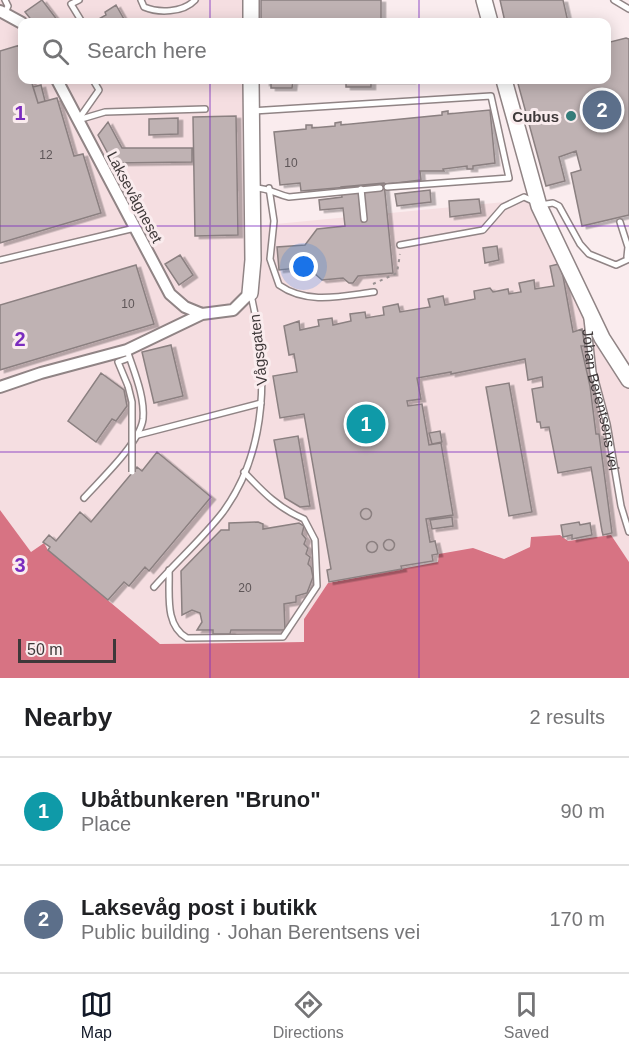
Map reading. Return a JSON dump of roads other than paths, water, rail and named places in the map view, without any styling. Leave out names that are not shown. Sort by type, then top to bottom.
[{"type":"street","points":[[251,0],[251,18]]},
{"type":"street","points":[[484,0],[489,18]]},
{"type":"street","points":[[2,12],[18,21]]},
{"type":"street","name":"Laksevågneset","points":[[59,84],[170,294],[185,307],[202,314]]},
{"type":"street","name":"Vågsgaten","points":[[250,293],[251,84]]},
{"type":"street","name":"Johan Berentsens vei","points":[[505,84],[539,206],[602,338],[629,380]]},
{"type":"street","points":[[0,387],[41,373],[128,354],[202,314],[233,310],[250,293]]},
{"type":"lane","points":[[2,12],[8,6],[5,0]]},
{"type":"lane","points":[[79,0],[72,4],[80,18]]},
{"type":"lane","points":[[141,0],[144,7],[153,11],[175,10],[195,0]]},
{"type":"lane","points":[[614,0],[629,9]]},
{"type":"lane","points":[[78,120],[99,90],[95,84]]},
{"type":"lane","points":[[252,111],[491,96],[509,178],[387,187]]},
{"type":"lane","points":[[78,120],[105,112],[205,108]]},
{"type":"lane","points":[[252,188],[269,188],[279,195],[289,197],[380,188]]},
{"type":"lane","points":[[269,188],[274,221],[270,259],[279,285],[296,295],[309,297],[332,298],[374,292]]},
{"type":"lane","points":[[361,189],[364,219]]},
{"type":"lane","points":[[400,245],[483,230],[503,207],[524,197],[539,206],[553,203],[559,206],[584,249],[589,254],[618,268],[628,258],[628,247],[620,222]]},
{"type":"lane","points":[[0,260],[135,228]]},
{"type":"lane","name":"Vågsgaten","points":[[154,587],[222,512],[244,472],[259,422],[261,404],[261,353],[250,293]]},
{"type":"lane","name":"Johan Berentsens vei","points":[[585,302],[593,372],[607,424],[621,506],[629,532]]},
{"type":"lane","points":[[84,498],[138,435],[143,418],[142,406],[128,354],[118,362],[132,402],[132,472]]},
{"type":"lane","points":[[138,435],[261,404]]},
{"type":"lane","points":[[169,570],[171,619],[181,634],[187,638],[283,637],[317,586],[315,540],[304,519],[286,512],[271,501],[244,472]]},
{"type":"place","name":"Laksevåg post i butikk","points":[[602,110]]},
{"type":"place","name":"Cubus","points":[[571,116]]},
{"type":"place","name":"Ubåtbunkeren \"Bruno\"","points":[[366,424]]}]
